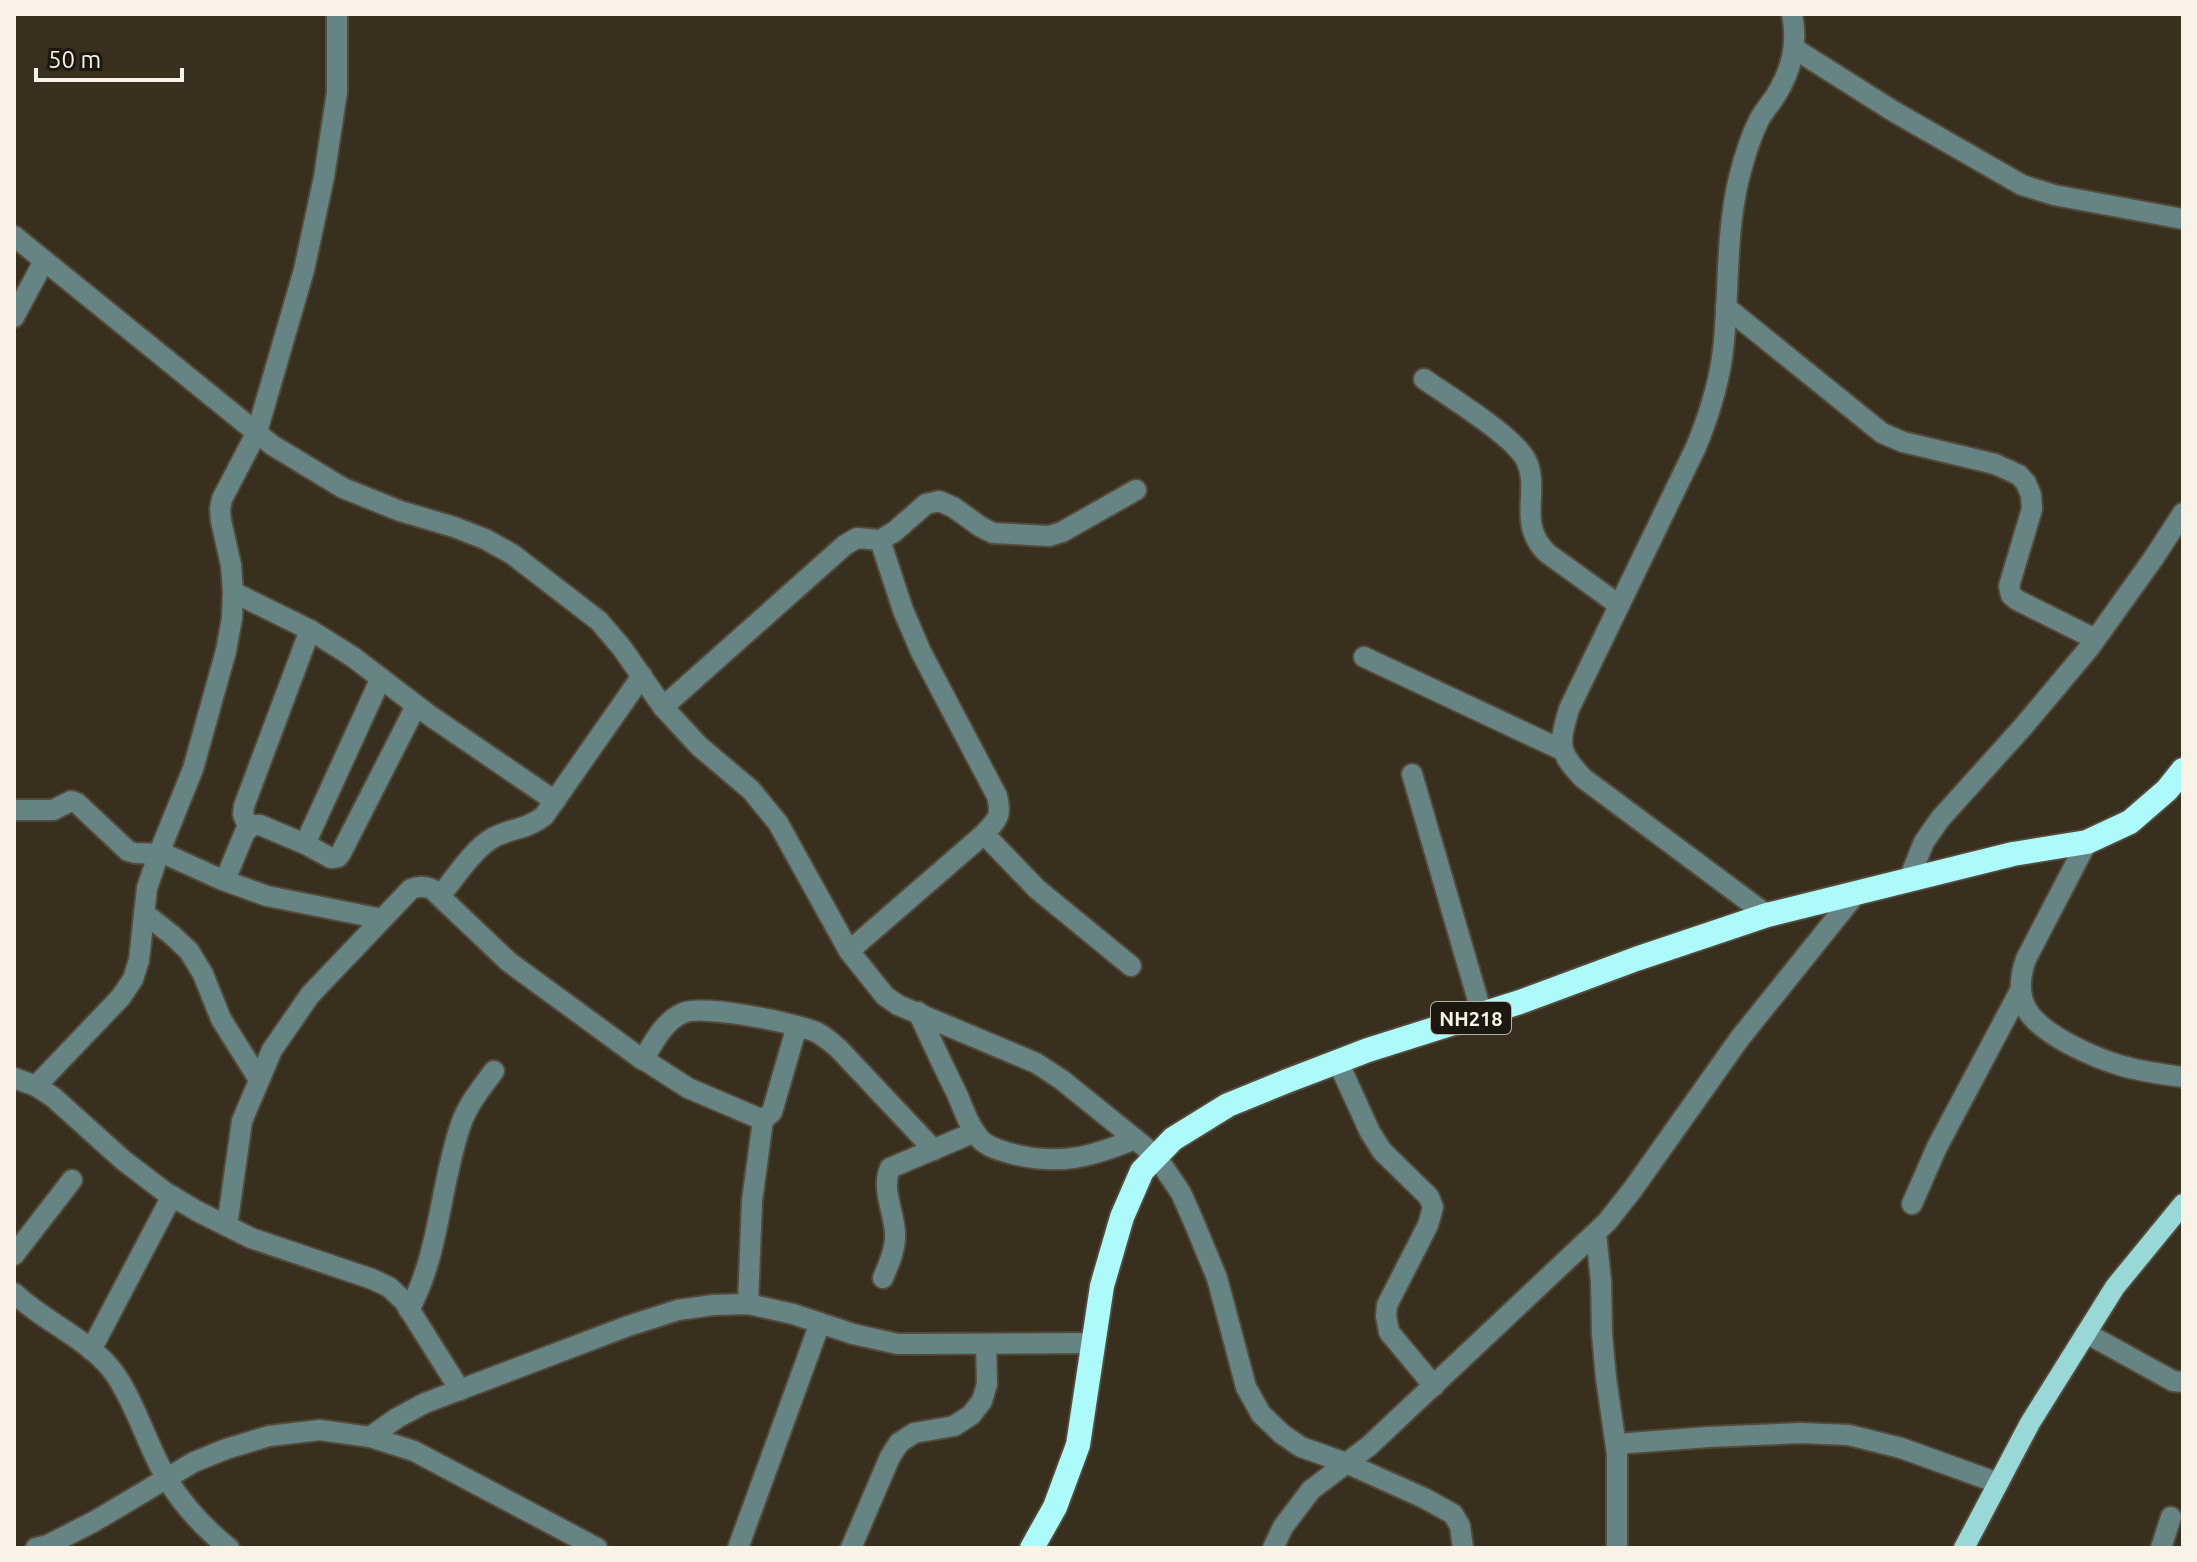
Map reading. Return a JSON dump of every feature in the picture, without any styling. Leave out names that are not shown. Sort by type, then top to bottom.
[{"type":"highway","name":"NH218","points":[[1032,1548],[1055,1507],[1078,1445],[1102,1286],[1122,1217],[1142,1171],[1173,1139],[1228,1105],[1338,1062],[1767,915],[2013,854],[2087,842],[2130,822],[2167,790],[2183,770]]},
{"type":"main road","points":[[1964,1548],[2030,1423],[2115,1287],[2183,1204]]},
{"type":"street","points":[[36,1086],[121,997],[133,979],[139,960],[147,888],[193,769],[226,651],[232,618],[231,565],[220,509],[222,499],[257,432],[304,270],[324,177],[337,92],[337,14]]},
{"type":"street","points":[[1767,915],[1583,778],[1568,763],[1562,750],[1562,735],[1569,709],[1696,447],[1711,409],[1724,344],[1729,240],[1739,179],[1748,145],[1760,118],[1790,68],[1795,49],[1792,14]]},
{"type":"street","points":[[1795,49],[1893,111],[2022,185],[2054,195],[2183,219]]},
{"type":"street","points":[[14,236],[272,445],[343,488],[485,539],[512,554],[599,621],[663,707],[699,746],[751,790],[778,823],[849,951],[885,996],[898,1005],[1036,1063],[1062,1080],[1156,1156],[1181,1193],[1217,1278],[1237,1358],[1253,1402],[1261,1414],[1301,1447],[1346,1463],[1453,1514],[1460,1526],[1463,1548]]},
{"type":"street","points":[[14,317],[44,261]]},
{"type":"street","points":[[1726,307],[1882,433],[1903,442],[1995,464],[2019,475],[2031,495],[2032,509],[2009,586],[2011,595],[2095,639]]},
{"type":"street","points":[[1424,379],[1518,449],[1530,471],[1529,512],[1537,543],[1619,605]]},
{"type":"street","points":[[663,707],[845,545],[857,538],[880,540],[926,504],[939,501],[953,507],[993,533],[1049,536],[1062,532],[1136,490]]},
{"type":"street","points":[[1909,879],[1924,842],[1940,819],[2022,728],[2095,639],[2183,513]]},
{"type":"street","points":[[849,951],[984,834],[998,820],[1000,809],[997,796],[921,652],[903,610],[880,540]]},
{"type":"street","points":[[233,592],[310,630],[353,657],[416,706],[555,801]]},
{"type":"street","points":[[225,880],[248,827],[243,814],[244,806],[310,630]]},
{"type":"street","points":[[1364,657],[1562,750]]},
{"type":"street","points":[[440,896],[492,838],[533,824],[544,816],[642,676]]},
{"type":"street","points":[[305,844],[381,678]]},
{"type":"street","points":[[248,827],[260,825],[331,858],[338,857],[416,706]]},
{"type":"street","points":[[1412,774],[1482,1014]]},
{"type":"street","points":[[14,810],[53,810],[71,801],[77,803],[128,851],[172,856],[267,896],[382,919]]},
{"type":"street","points":[[984,834],[1037,889],[1131,966]]},
{"type":"street","points":[[2087,842],[2026,959],[2020,976],[2025,1004],[2037,1025],[2091,1056],[2136,1071],[2183,1077]]},
{"type":"street","points":[[227,1226],[242,1121],[272,1050],[310,995],[411,889],[417,887],[426,886],[440,896],[509,962],[643,1059],[688,1088],[763,1120]]},
{"type":"street","points":[[1273,1548],[1283,1527],[1311,1490],[1369,1446],[1596,1233],[1633,1189],[1740,1038],[1858,891]]},
{"type":"street","points":[[144,913],[189,951],[203,974],[221,1019],[258,1078]]},
{"type":"street","points":[[1912,1204],[1937,1147],[2021,989]]},
{"type":"street","points":[[643,1059],[672,1020],[685,1012],[716,1011],[797,1026],[820,1034],[838,1048],[934,1150]]},
{"type":"street","points":[[918,1012],[975,1132],[983,1142],[997,1149],[1039,1159],[1068,1160],[1099,1154],[1135,1139]]},
{"type":"street","points":[[748,1304],[752,1201],[763,1120],[772,1112],[797,1026]]},
{"type":"street","points":[[1338,1062],[1382,1151],[1429,1197],[1433,1207],[1428,1225],[1387,1305],[1386,1316],[1389,1332],[1434,1386]]},
{"type":"street","points":[[409,1310],[419,1293],[462,1120],[494,1071]]},
{"type":"street","points":[[14,1078],[36,1086],[53,1097],[123,1160],[172,1196],[251,1238],[389,1287],[409,1310],[460,1390]]},
{"type":"street","points":[[883,1278],[896,1237],[886,1187],[890,1168],[975,1132]]},
{"type":"street","points":[[14,1255],[72,1180]]},
{"type":"street","points":[[91,1350],[172,1196]]},
{"type":"street","points":[[1596,1233],[1606,1378],[1616,1444],[1617,1548]]},
{"type":"street","points":[[14,1293],[105,1362],[116,1376],[167,1478],[187,1506],[229,1548]]},
{"type":"street","points":[[370,1437],[425,1403],[628,1326],[678,1310],[713,1305],[748,1304],[898,1344],[1094,1343]]},
{"type":"street","points":[[738,1548],[820,1323]]},
{"type":"street","points":[[2086,1333],[2173,1381],[2183,1382]]},
{"type":"street","points":[[851,1548],[899,1443],[914,1433],[954,1426],[971,1415],[982,1401],[987,1384],[986,1344]]},
{"type":"street","points":[[36,1548],[95,1521],[205,1458],[269,1436],[320,1430],[370,1437],[414,1451],[597,1548]]},
{"type":"street","points":[[1616,1444],[1786,1433],[1849,1435],[1901,1448],[1998,1483]]},
{"type":"street","points":[[2161,1548],[2171,1517]]}]
